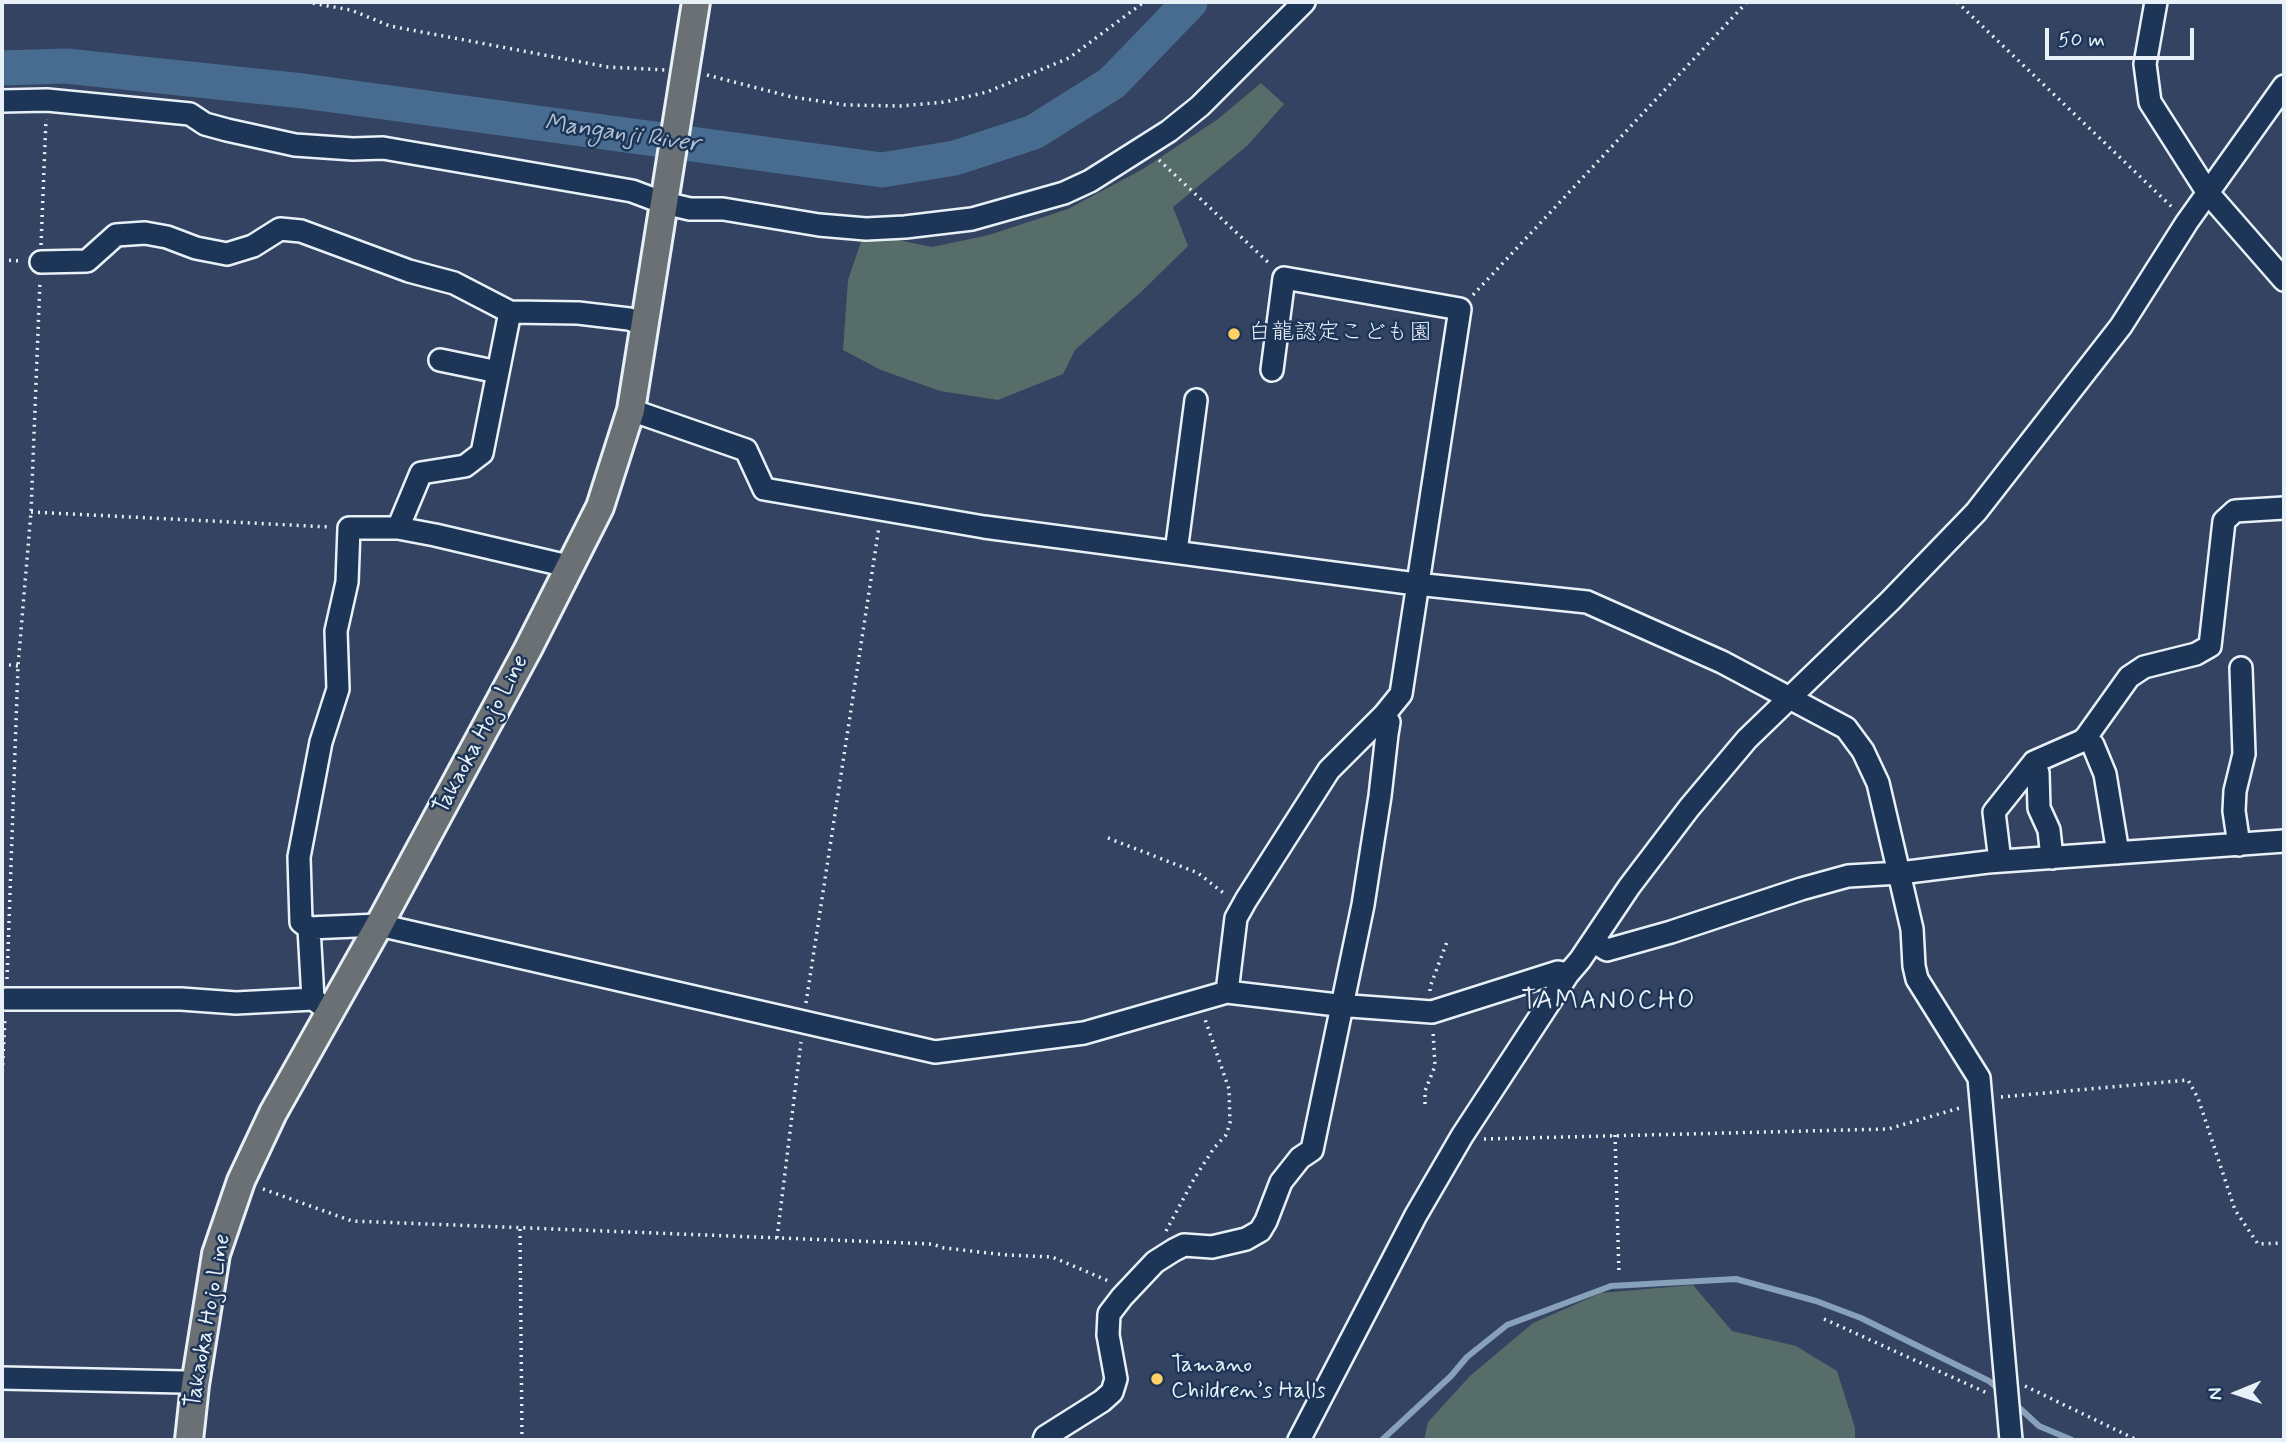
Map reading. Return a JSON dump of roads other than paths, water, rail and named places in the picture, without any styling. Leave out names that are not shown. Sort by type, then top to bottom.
[{"type":"main road","name":"Takaoka Hojo Line","points":[[189,1440],[216,1254],[241,1181],[322,1005],[379,925],[572,567],[600,507],[631,410],[696,2]]},
{"type":"street","points":[[2,101],[47,100],[190,114],[205,124],[295,145],[383,148],[665,197],[690,209],[723,209],[819,225],[866,229],[905,227],[972,219],[1064,193],[1090,181],[1169,131],[1200,106],[1304,2]]},
{"type":"street","points":[[2156,2],[2146,64],[2150,102],[2208,193],[2284,280]]},
{"type":"street","points":[[1299,1440],[1416,1215],[1462,1136],[1568,974],[1594,941],[1629,887],[1689,808],[1747,739],[1890,601],[1976,512],[2121,326],[2188,222],[2284,86]]},
{"type":"street","points":[[41,262],[88,261],[116,235],[145,233],[227,254],[253,246],[280,229],[301,231],[409,271],[454,283],[510,312],[578,313],[629,319],[646,325]]},
{"type":"street","points":[[1227,992],[1236,918],[1242,906],[1329,770],[1384,715],[1401,694],[1460,309],[1284,278],[1272,370]]},
{"type":"street","points":[[398,528],[421,473],[465,466],[482,453],[510,312]]},
{"type":"street","points":[[440,360],[498,372]]},
{"type":"street","points":[[1176,552],[1196,400]]},
{"type":"street","points":[[631,410],[746,450],[764,489],[984,527],[1416,584],[1587,602],[1722,662],[1787,699],[1846,728],[1863,751],[1878,783],[1912,929],[1917,979],[1979,1078],[2011,1440]]},
{"type":"street","points":[[2000,861],[1994,812],[2034,762],[2085,738],[2129,677],[2144,667],[2196,654],[2210,646],[2224,521],[2235,511],[2284,508]]},
{"type":"street","points":[[572,567],[398,528],[349,528],[347,582],[336,631],[338,689],[321,742],[299,857],[301,922],[309,928],[379,925],[935,1052],[1084,1033],[1227,992],[1342,1006],[1432,1012],[1558,972],[1568,974]]},
{"type":"street","points":[[2239,845],[2234,811],[2235,791],[2244,754],[2241,668]]},
{"type":"street","points":[[1044,1440],[1112,1392],[1116,1379],[1108,1335],[1109,1314],[1127,1292],[1153,1264],[1184,1245],[1212,1247],[1246,1239],[1260,1231],[1280,1182],[1300,1158],[1312,1150],[1363,905],[1389,722],[1384,715]]},
{"type":"street","points":[[2085,738],[2093,745],[2105,774],[2118,853]]},
{"type":"street","points":[[2034,762],[2038,773],[2039,808],[2049,830],[2052,858]]},
{"type":"street","points":[[1594,941],[1607,950],[1848,876],[1900,873],[2000,861],[2284,841]]},
{"type":"street","points":[[6,999],[181,999],[322,1005],[309,928]]},
{"type":"street","points":[[2,1378],[183,1382],[195,1385]]},
{"type":"waterway","name":"Manganji River","points":[[2,68],[66,66],[303,91],[882,170],[955,158],[1034,132],[1112,83],[1190,2]]},
{"type":"waterway","points":[[1382,1440],[1451,1376],[1467,1357],[1507,1325],[1611,1286],[1736,1279],[1816,1301],[1861,1318],[1989,1381],[2002,1392]]},
{"type":"waterway","points":[[2013,1402],[2039,1426],[2072,1440]]},
{"type":"place","name":"白龍認定こども園","points":[[1234,334]]},
{"type":"place","name":"Tamano Children’s Halls","points":[[1157,1379]]},
{"type":"district","name":"TAMANOCHO","points":[[1609,1003]]}]
